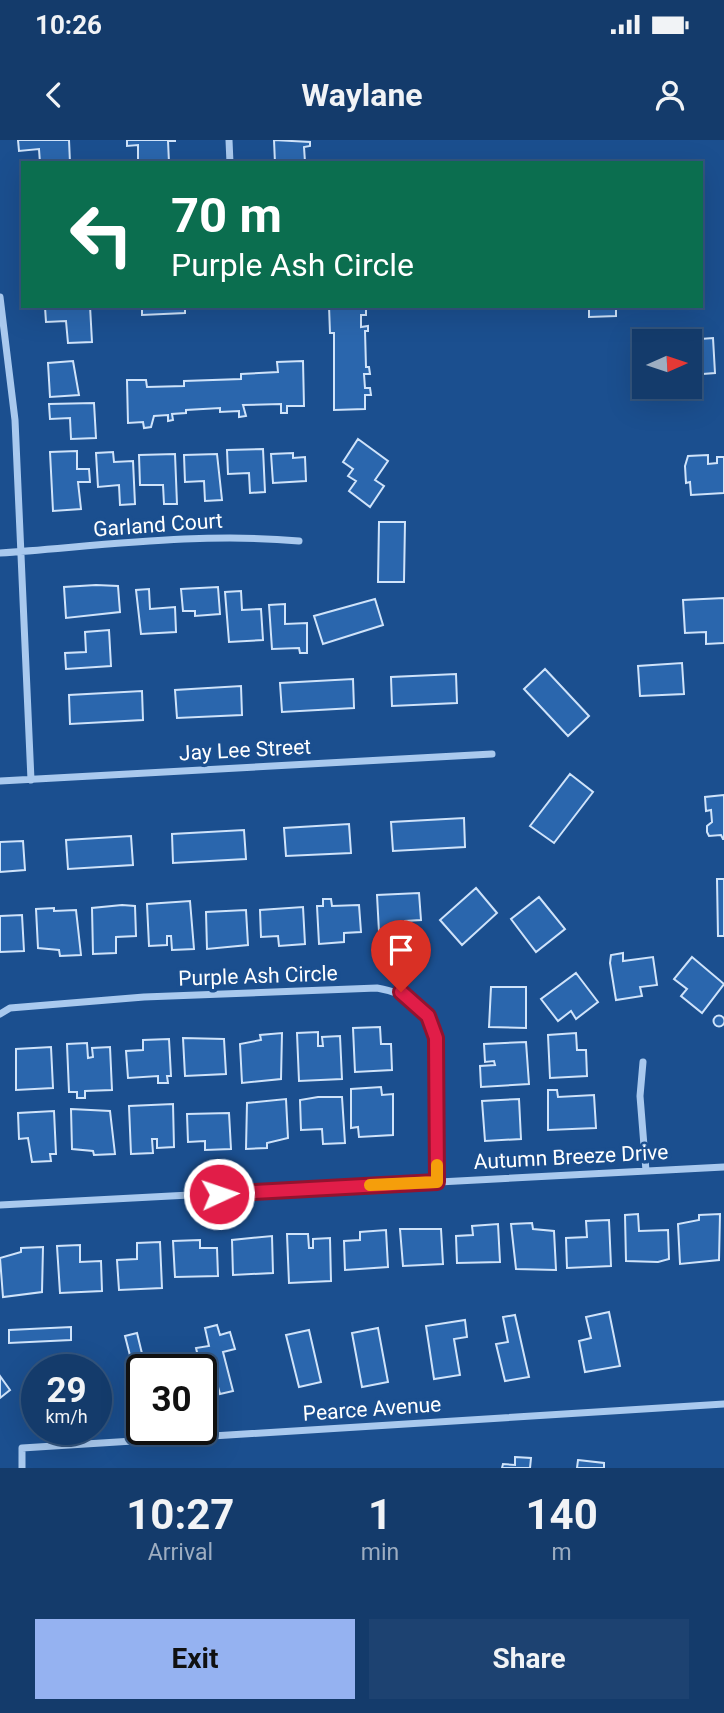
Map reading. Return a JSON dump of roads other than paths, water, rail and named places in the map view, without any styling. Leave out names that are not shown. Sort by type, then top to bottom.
[{"type":"street","points":[[229,140],[230,161]]},
{"type":"street","points":[[0,297],[15,420],[31,780]]},
{"type":"street","name":"Garland Court","points":[[0,553],[206,538],[252,537],[299,541]]},
{"type":"street","name":"Jay Lee Street","points":[[0,781],[492,754]]},
{"type":"street","name":"Purple Ash Circle","points":[[0,1014],[10,1008],[144,998],[377,988],[401,992],[428,1016],[436,1038],[437,1182]]},
{"type":"street","points":[[643,1062],[640,1096],[646,1171]]},
{"type":"street","name":"Autumn Breeze Drive","points":[[0,1205],[724,1167]]},
{"type":"street","name":"Pearce Avenue","points":[[22,1468],[22,1448],[724,1404]]}]
